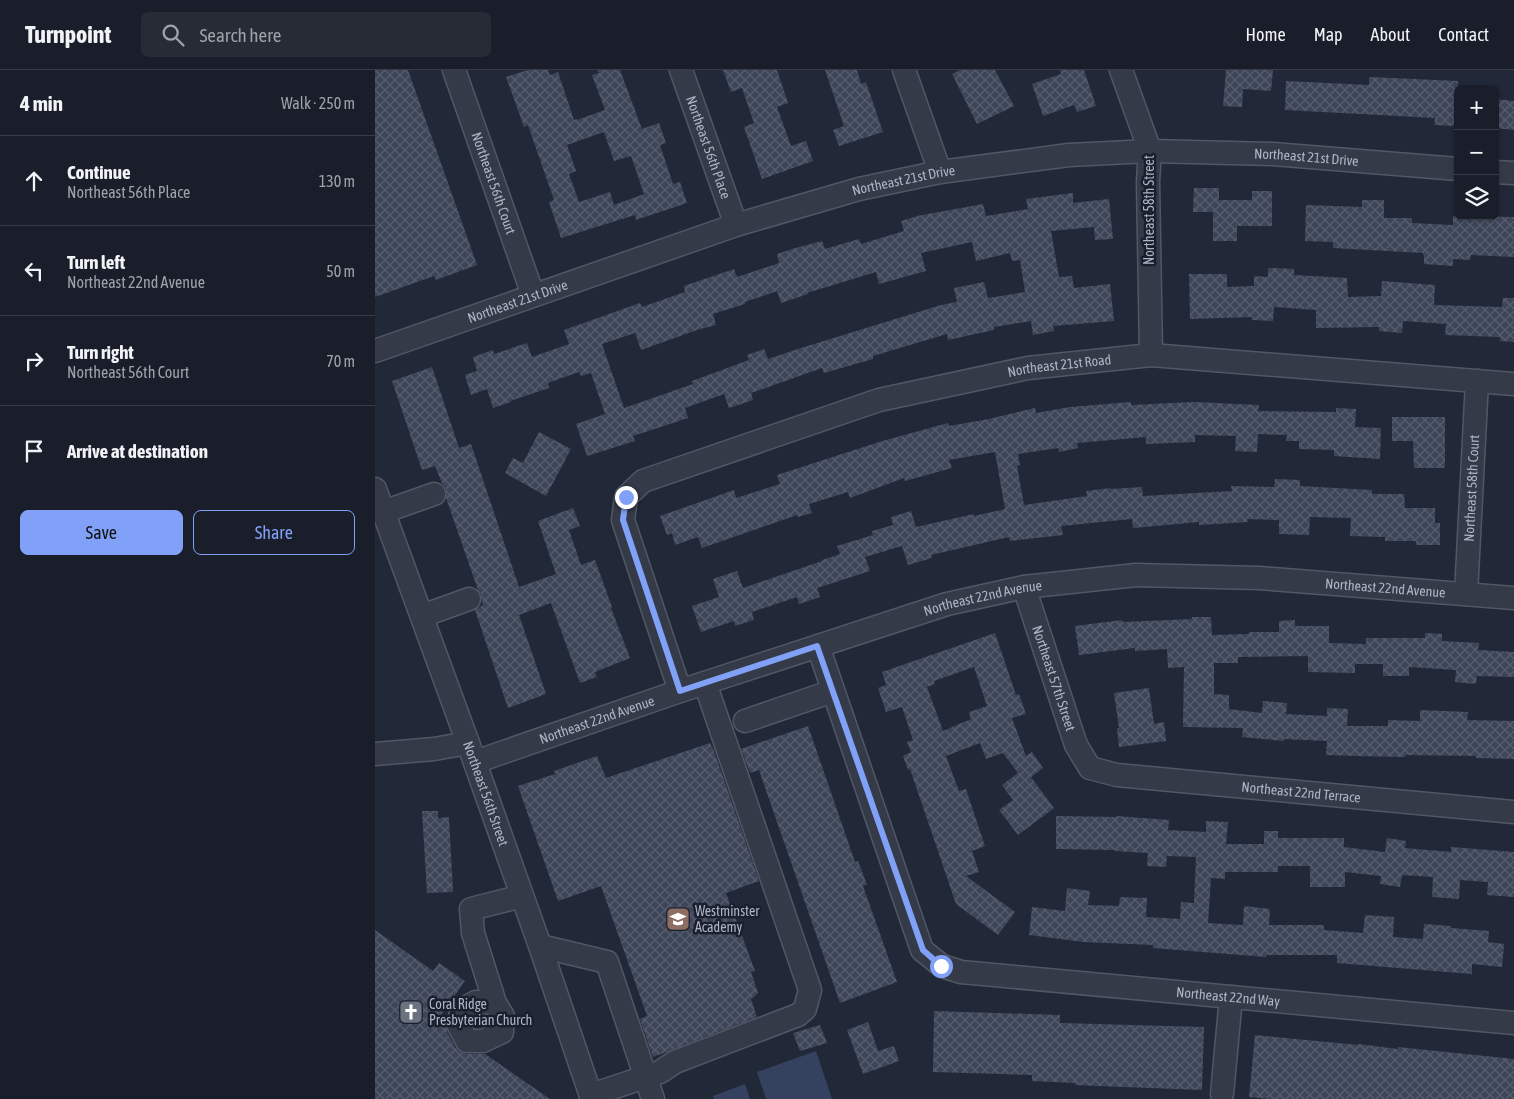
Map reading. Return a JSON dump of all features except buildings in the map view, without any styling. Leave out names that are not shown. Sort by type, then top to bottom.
[{"type":"street","name":"Northeast 56th Court","points":[[454,70],[533,295]]},
{"type":"street","name":"Northeast 56th Place","points":[[681,70],[735,225]]},
{"type":"street","points":[[904,70],[940,172]]},
{"type":"street","name":"Northeast 58th Street","points":[[1121,70],[1150,152],[1147,181],[1151,355]]},
{"type":"street","name":"Northeast 21st Drive","points":[[375,351],[735,225],[859,189],[940,172],[1069,155],[1150,152],[1273,154],[1454,169]]},
{"type":"street","points":[[1499,172],[1514,173]]},
{"type":"street","name":"Northeast 21st Road","points":[[680,691],[623,520],[626,497],[643,481],[879,400],[1028,368],[1151,355],[1514,384]]},
{"type":"street","name":"Northeast 58th Court","points":[[1466,594],[1477,381]]},
{"type":"street","name":"Northeast 56th Street","points":[[375,489],[472,753],[591,1097]]},
{"type":"street","points":[[383,512],[434,494]]},
{"type":"street","name":"Northeast 22nd Avenue","points":[[375,754],[434,749],[472,753],[680,691],[947,604],[1024,587],[1136,575],[1259,578],[1514,598]]},
{"type":"street","name":"Northeast 57th Street","points":[[1024,587],[1076,745],[1090,768]]},
{"type":"street","points":[[422,616],[469,599]]},
{"type":"street","points":[[745,721],[833,691],[817,646]]},
{"type":"street","points":[[591,1097],[660,1072],[675,1062],[798,1015],[805,1009],[810,990],[705,683]]},
{"type":"street","name":"Northeast 22nd Way","points":[[833,691],[923,950],[941,966],[961,972],[1514,1023]]},
{"type":"street","name":"Northeast 22nd Terrace","points":[[1090,768],[1117,776],[1514,812]]},
{"type":"street","points":[[495,1003],[473,933],[471,909],[521,896]]},
{"type":"street","points":[[540,946],[607,962],[653,1099]]},
{"type":"street","points":[[1222,1094],[1231,997]]},
{"type":"water","points":[[816,1051],[832,1099],[766,1099],[757,1072]]},
{"type":"water","points":[[745,1084],[750,1099],[714,1099],[713,1096]]},
{"type":"place","name":"Westminster Academy","points":[[678,919]]},
{"type":"place","name":"Coral Ridge Presbyterian Church","points":[[411,1012]]},
{"type":"route","points":[[626,497],[623,520],[680,691],[817,646],[923,950],[941,966]]}]
